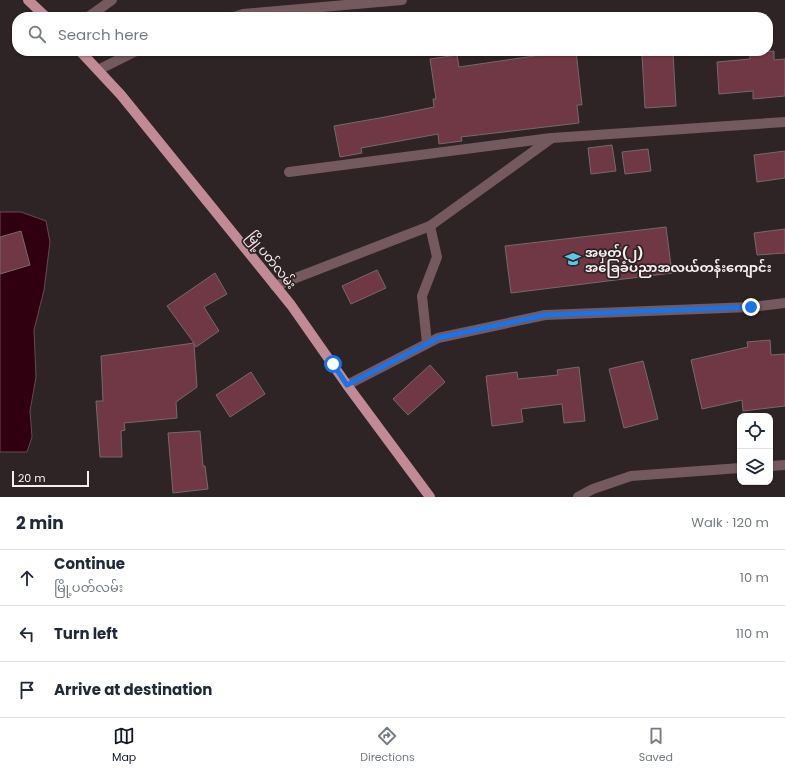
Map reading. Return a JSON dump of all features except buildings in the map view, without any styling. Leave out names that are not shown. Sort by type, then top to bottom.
[{"type":"main road","points":[[28,0],[41,12]]},
{"type":"main road","name":"မြို့ပတ်လမ်း","points":[[85,56],[121,95],[291,304],[347,385],[430,497]]},
{"type":"street","points":[[95,12],[112,0]]},
{"type":"street","points":[[266,12],[402,0]]},
{"type":"street","points":[[98,70],[126,56]]},
{"type":"street","points":[[289,172],[552,138],[785,122]]},
{"type":"street","points":[[275,286],[430,226],[552,138]]},
{"type":"street","points":[[427,343],[422,296],[437,257],[430,226]]},
{"type":"street","points":[[347,385],[438,338],[545,315],[751,307],[785,303]]},
{"type":"street","points":[[773,466],[785,466]]},
{"type":"street","points":[[578,497],[593,489],[631,476],[737,468]]},
{"type":"shaded area","points":[[0,212],[21,212],[46,221],[50,242],[44,290],[34,330],[36,377],[30,411],[32,437],[27,452],[0,452]]},
{"type":"place","name":"အမှတ်(၂) အခြေခံပညာအလယ်တန်းကျောင်း","points":[[573,259]]},
{"type":"route","points":[[333,364],[347,385],[438,338],[545,315],[751,307]]}]
